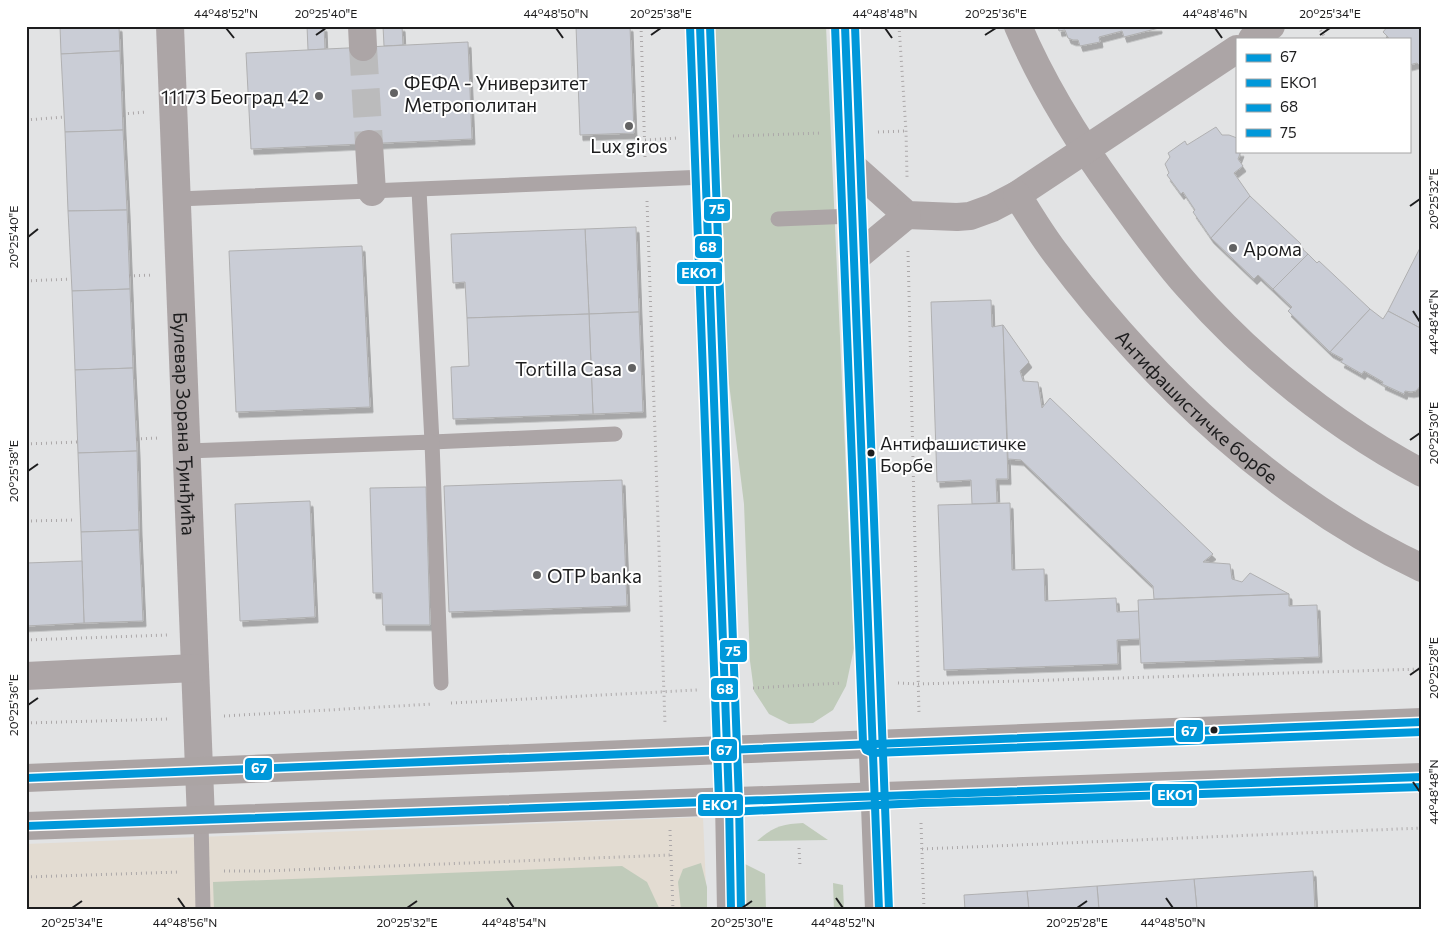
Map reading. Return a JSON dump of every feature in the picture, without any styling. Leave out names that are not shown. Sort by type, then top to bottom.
[{"type":"street","name":"Булевар Зорана Ђинђића","points":[[170,26],[201,820]]},
{"type":"street","points":[[700,26],[729,802],[731,910]]},
{"type":"street","points":[[845,26],[879,910]]},
{"type":"street","points":[[1018,26],[1046,82],[1085,149],[1150,241],[1188,286],[1260,360],[1311,400],[1396,459],[1422,473]]},
{"type":"street","points":[[1253,38],[1271,26]]},
{"type":"street","points":[[851,165],[907,215],[970,216],[992,208],[1017,195],[1236,50]]},
{"type":"street","points":[[368,144],[372,192]]},
{"type":"street","name":"Антифашистичке борбе","points":[[1017,195],[1056,254],[1097,306],[1147,362],[1201,416],[1307,501],[1365,537],[1422,568]]},
{"type":"street","points":[[854,259],[907,215]]},
{"type":"street","points":[[26,676],[195,668]]},
{"type":"street","points":[[26,778],[1422,722]]},
{"type":"street","points":[[26,826],[1422,777]]},
{"type":"lane","points":[[178,199],[706,177]]},
{"type":"lane","points":[[419,190],[432,442],[441,683]]},
{"type":"lane","points":[[778,219],[853,216]]},
{"type":"lane","points":[[187,451],[615,434]]},
{"type":"lane","points":[[201,820],[203,910]]},
{"type":"path","points":[[641,26],[663,690]]},
{"type":"path","points":[[898,26],[906,131],[918,684]]},
{"type":"path","points":[[1318,26],[1325,38]]},
{"type":"path","points":[[123,114],[149,112]]},
{"type":"path","points":[[26,120],[64,117]]},
{"type":"path","points":[[645,140],[906,131]]},
{"type":"path","points":[[129,276],[156,275]]},
{"type":"path","points":[[26,280],[71,279]]},
{"type":"path","points":[[136,440],[162,438]]},
{"type":"path","points":[[26,444],[78,442]]},
{"type":"path","points":[[26,520],[76,520]]},
{"type":"path","points":[[26,640],[171,635]]},
{"type":"path","points":[[446,703],[663,690],[871,682],[918,684],[1422,669]]},
{"type":"path","points":[[26,723],[197,718],[436,704]]},
{"type":"path","points":[[924,910],[922,849],[1422,828]]},
{"type":"path","points":[[799,848],[800,866]]},
{"type":"path","points":[[26,877],[265,871],[670,855],[673,910]]},
{"type":"shaded area","points":[[703,817],[707,910],[26,910],[26,844]]},
{"type":"green space","points":[[709,26],[826,26],[854,648],[846,686],[833,710],[813,723],[789,724],[769,714],[754,691],[750,661],[744,504],[725,351]]},
{"type":"green space","points":[[803,823],[828,840],[757,841],[778,827]]},
{"type":"green space","points":[[701,863],[707,887],[707,910],[681,910],[678,882],[683,869]]},
{"type":"green space","points":[[745,864],[765,874],[766,910],[746,910]]},
{"type":"green space","points":[[622,866],[647,882],[660,910],[214,910],[213,882]]},
{"type":"green space","points":[[833,883],[843,885],[844,910],[834,910]]},
{"type":"building","points":[[60,26],[119,26],[120,51],[61,54]]},
{"type":"building","points":[[307,26],[324,26],[325,49],[308,50]]},
{"type":"building","points":[[383,26],[402,26],[403,45],[384,46]]},
{"type":"building","points":[[576,26],[630,26],[634,133],[580,135]]},
{"type":"building","points":[[1058,26],[1159,26],[1159,28],[1124,37],[1122,31],[1099,37],[1100,42],[1080,46],[1078,40],[1068,38],[1065,30],[1059,31]]},
{"type":"building","points":[[1388,26],[1422,26],[1422,68],[1417,63],[1410,65],[1410,38],[1389,38],[1383,32]]},
{"type":"building","points":[[468,42],[472,139],[251,149],[246,53]]},
{"type":"building","points":[[120,51],[123,130],[65,132],[61,54]]},
{"type":"building","points":[[1216,127],[1222,135],[1236,138],[1236,152],[1241,152],[1238,159],[1243,166],[1234,173],[1250,196],[1211,238],[1193,212],[1195,210],[1183,192],[1181,194],[1167,175],[1169,173],[1165,164],[1170,157],[1168,153],[1185,141],[1187,145]]},
{"type":"building","points":[[123,130],[127,210],[68,211],[65,132]]},
{"type":"building","points":[[1250,196],[1301,244],[1299,246],[1308,254],[1273,289],[1258,275],[1254,279],[1211,238]]},
{"type":"building","points":[[127,210],[130,289],[72,291],[68,211]]},
{"type":"building","points":[[636,227],[639,312],[589,314],[585,229]]},
{"type":"building","points":[[585,229],[589,314],[467,318],[465,282],[453,283],[451,234]]},
{"type":"building","points":[[1422,244],[1422,329],[1388,311]]},
{"type":"building","points":[[362,246],[370,407],[236,412],[229,251]]},
{"type":"building","points":[[1308,254],[1317,263],[1319,261],[1370,309],[1330,352],[1288,311],[1292,307],[1273,289]]},
{"type":"building","points":[[130,289],[133,368],[75,370],[72,291]]},
{"type":"building","points":[[991,300],[992,327],[1003,325],[1008,479],[996,479],[997,503],[972,504],[971,480],[937,482],[931,302]]},
{"type":"building","points":[[1370,309],[1383,319],[1388,311],[1422,329],[1422,384],[1416,391],[1405,391],[1404,394],[1382,384],[1383,382],[1364,371],[1362,374],[1341,362],[1343,359],[1330,352]]},
{"type":"building","points":[[639,312],[643,412],[593,414],[589,314]]},
{"type":"building","points":[[589,314],[593,414],[453,419],[451,367],[469,366],[467,318]]},
{"type":"building","points":[[1003,325],[1029,362],[1020,371],[1023,381],[1038,382],[1042,408],[1050,398],[1213,554],[1203,562],[1230,564],[1232,579],[1242,582],[1250,573],[1289,594],[1154,599],[1153,586],[1021,460],[1008,459]]},
{"type":"building","points":[[133,368],[137,451],[78,453],[75,370]]},
{"type":"building","points":[[137,451],[139,530],[81,532],[78,453]]},
{"type":"building","name":"OTP banka","points":[[622,480],[627,606],[449,612],[444,486]]},
{"type":"building","points":[[426,487],[430,625],[383,625],[382,593],[373,593],[370,488]]},
{"type":"building","points":[[310,501],[315,617],[240,621],[235,504]]},
{"type":"building","points":[[1010,503],[1012,570],[1044,569],[1045,601],[1116,598],[1117,612],[1139,611],[1140,639],[1117,640],[1118,664],[944,670],[938,505]]},
{"type":"building","points":[[139,530],[143,621],[84,623],[81,532]]},
{"type":"building","points":[[82,561],[84,623],[26,626],[26,563]]},
{"type":"building","points":[[1289,594],[1289,606],[1317,605],[1319,657],[1141,663],[1138,600]]},
{"type":"building","points":[[1313,871],[1315,910],[1197,910],[1194,879]]},
{"type":"building","points":[[1194,879],[1197,910],[1099,910],[1097,886]]},
{"type":"building","points":[[1097,886],[1099,910],[1029,910],[1027,891]]},
{"type":"building","points":[[1027,891],[1029,910],[965,910],[964,895]]},
{"type":"tunnel","points":[[363,47],[369,144]]},
{"type":"transit line","name":"EKO1","points":[[690,26],[719,802],[722,809],[729,812],[921,803],[1422,787]]},
{"type":"transit line","name":"68","points":[[700,26],[729,802],[731,910]]},
{"type":"transit line","name":"75","points":[[710,26],[739,802],[741,910]]},
{"type":"transit line","name":"EKO1","points":[[835,26],[863,743],[866,750],[873,753],[1422,732]]},
{"type":"transit line","name":"68","points":[[845,26],[879,910]]},
{"type":"transit line","name":"75","points":[[855,26],[889,910]]},
{"type":"transit line","name":"67","points":[[26,778],[1422,722]]},
{"type":"transit line","name":"67","points":[[26,826],[1422,777]]},
{"type":"place","name":"ФЕФА - Универзитет Метрополитан","points":[[394,93]]},
{"type":"place","name":"11173 Београд 42","points":[[319,96]]},
{"type":"place","name":"Lux giros","points":[[629,126]]},
{"type":"place","name":"Арома","points":[[1233,248]]},
{"type":"place","name":"Tortilla Casa","points":[[632,368]]},
{"type":"place","name":"Антифашистичке Борбе","points":[[871,453]]},
{"type":"place","name":"OTP banka","points":[[537,575]]}]
